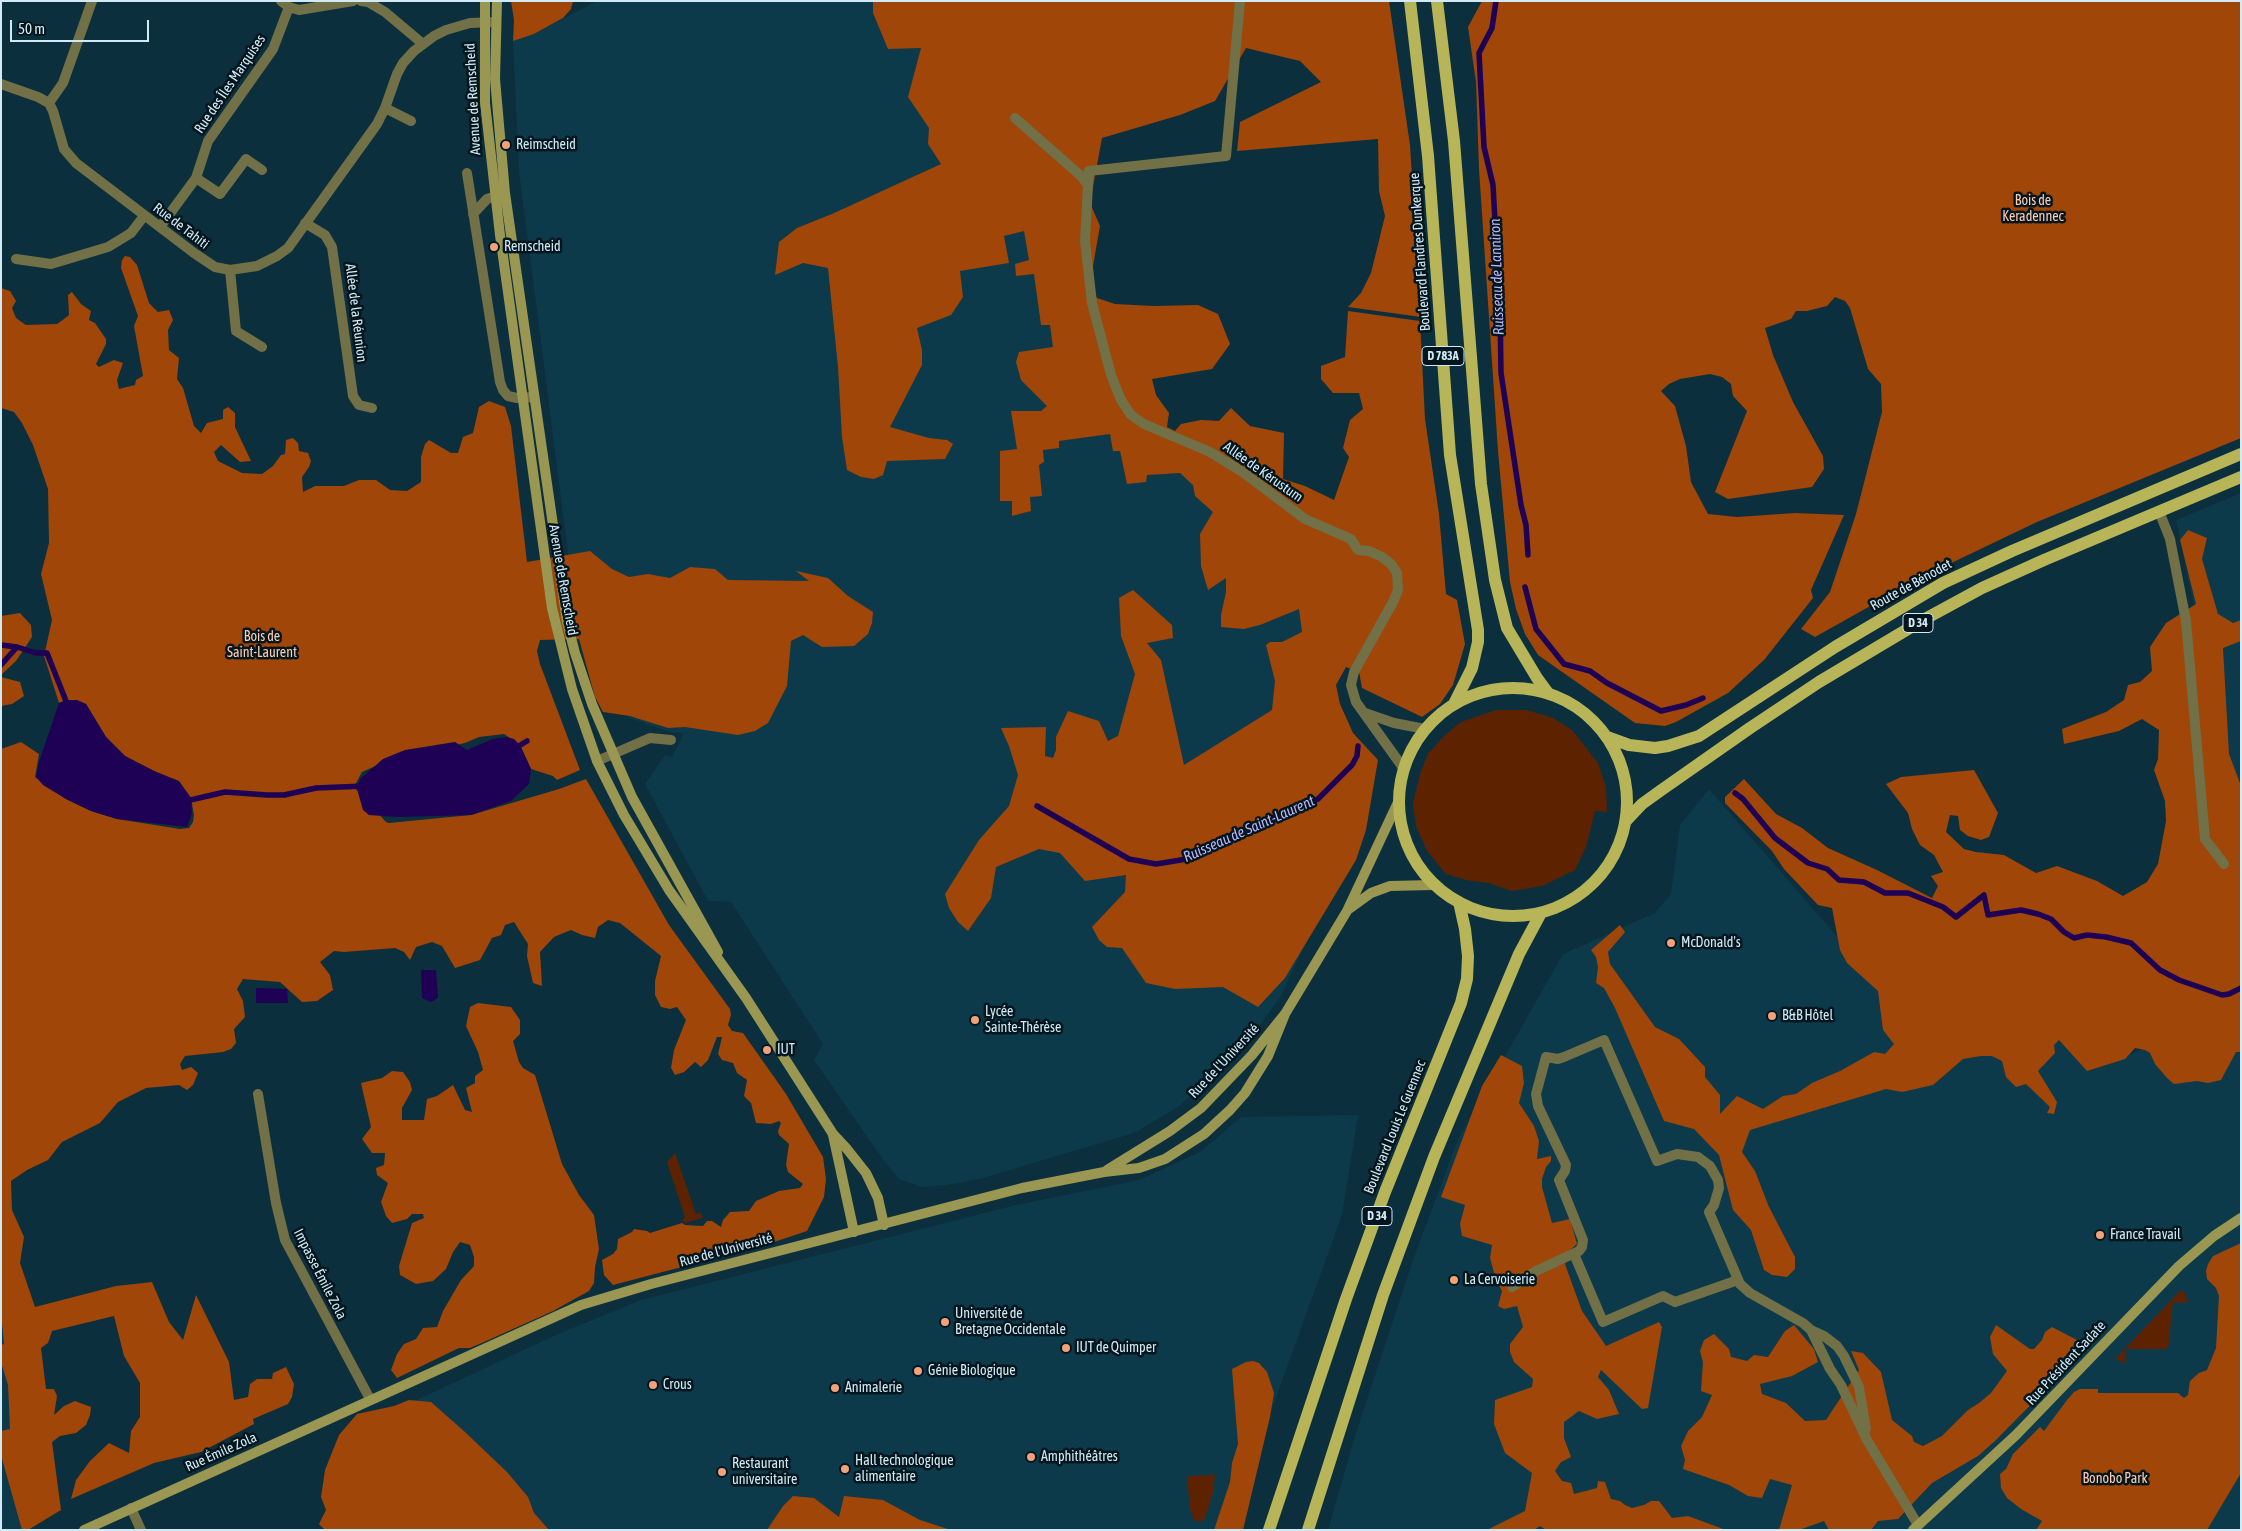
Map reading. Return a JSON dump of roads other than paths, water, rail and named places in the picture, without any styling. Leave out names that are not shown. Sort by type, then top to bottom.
[{"type":"main road","name":"Boulevard Flandres Dunkerque","points":[[1410,1],[1428,156],[1450,455],[1478,630],[1478,642],[1472,668],[1454,704]]},
{"type":"main road","name":"D 783A","points":[[1438,1],[1453,132],[1481,484],[1495,580],[1507,628],[1548,693]]},
{"type":"main road","name":"Route de Bénodet","points":[[1608,738],[1629,745],[1656,748],[1699,736],[1821,656],[1943,583],[2004,554],[2241,454]]},
{"type":"main road","name":"D 34","points":[[1625,822],[1648,800],[1750,728],[1881,644],[1982,588],[2241,477]]},
{"type":"main road","points":[[1500,688],[1524,688],[1548,693],[1582,710],[1608,738],[1618,757],[1625,778],[1627,800],[1625,822],[1620,843],[1610,863],[1596,880],[1580,894],[1561,905],[1541,912],[1520,916],[1499,915],[1478,910],[1459,902],[1433,885],[1419,869],[1408,847],[1402,823],[1399,800],[1404,769],[1415,744],[1425,729],[1454,704],[1476,694],[1500,688]]},
{"type":"main road","name":"Boulevard Louis Le Guennec","points":[[1269,1530],[1346,1298],[1385,1192],[1461,1003],[1467,979],[1468,956],[1459,902]]},
{"type":"main road","name":"D 34","points":[[1308,1530],[1383,1295],[1434,1157],[1519,954],[1541,912]]},
{"type":"street","points":[[1,84],[38,97],[49,103],[63,83],[92,1]]},
{"type":"street","name":"Rue des Îles Marquises","points":[[160,227],[196,178],[204,147],[273,49],[285,4],[299,10],[353,1]]},
{"type":"street","points":[[361,1],[368,2],[385,12],[423,44]]},
{"type":"street","name":"Avenue de Remscheid","points":[[485,1],[485,103],[534,397],[567,622],[584,681],[613,754],[646,824],[709,933],[730,975]]},
{"type":"street","name":"Avenue de Remscheid","points":[[497,1],[495,79],[500,194],[522,398],[552,608],[572,689],[597,761],[624,814],[669,890],[789,1062],[833,1134],[872,1182],[884,1225]]},
{"type":"street","points":[[1088,185],[1089,171],[1226,156],[1240,1]]},
{"type":"street","name":"Rue de Tahiti","points":[[49,103],[53,111],[61,143],[69,157],[206,262],[222,269],[230,270],[256,266],[277,256],[288,248],[377,124],[400,68],[408,57],[423,44],[446,30],[470,23],[496,22]]},
{"type":"street","points":[[385,108],[411,121]]},
{"type":"street","points":[[1015,118],[1081,176],[1088,185]]},
{"type":"street","points":[[196,178],[220,194],[246,159],[262,170]]},
{"type":"street","name":"Avenue de Remscheid","points":[[467,173],[500,382],[508,396],[522,398]]},
{"type":"street","name":"Allée de Kérustum","points":[[1088,185],[1084,241],[1092,303],[1111,375],[1121,400],[1131,415],[1144,424],[1210,452],[1244,473],[1305,519],[1351,539],[1358,550],[1382,557],[1397,572],[1398,590],[1354,672],[1351,685],[1353,695],[1404,769]]},
{"type":"street","points":[[473,214],[484,201],[500,194]]},
{"type":"street","points":[[16,259],[51,264],[108,247],[131,233],[144,216]]},
{"type":"street","name":"Allée de la Réunion","points":[[306,223],[325,235],[335,254],[354,396],[359,405],[372,408]]},
{"type":"street","points":[[230,270],[236,331],[262,347]]},
{"type":"street","points":[[522,398],[534,397]]},
{"type":"street","points":[[2159,511],[2170,539],[2186,621],[2204,839],[2224,864]]},
{"type":"street","points":[[1365,713],[1394,723],[1425,729]]},
{"type":"street","points":[[597,761],[650,738],[671,740]]},
{"type":"street","name":"Rue de l'Université","points":[[370,1399],[581,1304],[651,1284],[1022,1188],[1104,1172],[1139,1168],[1165,1159],[1192,1143],[1220,1120],[1246,1092],[1262,1066],[1285,1014],[1347,911],[1399,800]]},
{"type":"street","name":"Rue de l'Université","points":[[1347,911],[1371,893],[1390,886],[1433,885]]},
{"type":"street","name":"Rue de l'Université","points":[[1104,1172],[1170,1131],[1201,1108],[1245,1062],[1285,1014]]},
{"type":"street","points":[[1512,1287],[1536,1271],[1579,1251],[1582,1240],[1558,1180],[1565,1171],[1566,1166],[1538,1106],[1536,1094],[1546,1057],[1558,1059],[1604,1040],[1657,1161],[1669,1155],[1688,1155],[1705,1161],[1715,1173],[1718,1180],[1718,1194],[1709,1212],[1738,1280],[1750,1293],[1824,1336],[1837,1346],[1844,1356],[1859,1387],[1867,1440]]},
{"type":"street","name":"Impasse Émile Zola","points":[[258,1094],[276,1204],[285,1240],[300,1272],[370,1399]]},
{"type":"street","name":"Avenue de Remscheid","points":[[833,1134],[854,1232]]},
{"type":"street","name":"Rue Président Sadate","points":[[1916,1527],[2016,1435],[2179,1266],[2214,1236],[2241,1218]]},
{"type":"street","points":[[1574,1254],[1603,1322],[1663,1296],[1674,1302],[1738,1280]]},
{"type":"street","points":[[1811,1330],[1847,1397],[1867,1440],[1916,1527]]},
{"type":"street","name":"Rue Émile Zola","points":[[84,1530],[370,1399]]},
{"type":"street","points":[[131,1508],[141,1530]]},
{"type":"waterway","name":"Ruisseau de Lanniron","points":[[1496,1],[1492,28],[1479,53],[1484,147],[1493,185],[1500,311],[1501,373],[1521,505],[1526,525],[1528,555]]},
{"type":"waterway","name":"Ruisseau de Lanniron","points":[[1525,587],[1536,629],[1564,664],[1590,671],[1607,683],[1661,711],[1686,705],[1703,698]]},
{"type":"waterway","points":[[1,645],[17,647]]},
{"type":"waterway","name":"Ruisseau de Saint-Laurent","points":[[1,665],[17,647],[36,653],[47,653],[68,706]]},
{"type":"waterway","name":"Ruisseau de Saint-Laurent","points":[[514,749],[527,741]]},
{"type":"waterway","name":"Ruisseau de Saint-Laurent","points":[[1037,806],[1129,859],[1156,864],[1187,859],[1212,843],[1318,799],[1352,765],[1357,756],[1358,746]]},
{"type":"waterway","name":"Ruisseau de Saint-Laurent","points":[[186,801],[225,792],[284,795],[316,788],[365,786]]},
{"type":"waterway","name":"Ruisseau de Lanniron","points":[[1735,793],[1743,799],[1775,838],[1808,863],[1827,869],[1839,880],[1864,882],[1885,893],[1908,893],[1943,907],[1956,917],[1984,895],[1988,915],[2021,910],[2038,914],[2051,919],[2064,932],[2074,938],[2087,935],[2131,943],[2160,970],[2179,980],[2222,995],[2241,988]]},
{"type":"place","name":"Reimscheid","points":[[506,145]]},
{"type":"place","name":"Remscheid","points":[[494,247]]},
{"type":"place","name":"McDonald's","points":[[1671,943]]},
{"type":"place","name":"B&B Hôtel","points":[[1772,1016]]},
{"type":"place","name":"Lycée Sainte-Thérèse","points":[[975,1020]]},
{"type":"place","name":"IUT","points":[[767,1050]]},
{"type":"place","name":"France Travail","points":[[2100,1235]]},
{"type":"place","name":"La Cervoiserie","points":[[1454,1280]]},
{"type":"place","name":"Université de Bretagne Occidentale","points":[[945,1322]]},
{"type":"place","name":"IUT de Quimper","points":[[1066,1348]]},
{"type":"place","name":"Génie Biologique","points":[[918,1371]]},
{"type":"place","name":"Crous","points":[[653,1385]]},
{"type":"place","name":"Animalerie","points":[[835,1388]]},
{"type":"place","name":"Amphithéâtres","points":[[1031,1457]]},
{"type":"place","name":"Hall technologique alimentaire","points":[[845,1469]]},
{"type":"place","name":"Restaurant universitaire","points":[[722,1472]]},
{"type":"park label","name":"Bois de Keradennec","points":[[2033,210]]},
{"type":"park label","name":"Bois de Saint-Laurent","points":[[262,646]]},
{"type":"park label","name":"Bonobo Park","points":[[2115,1479]]}]
